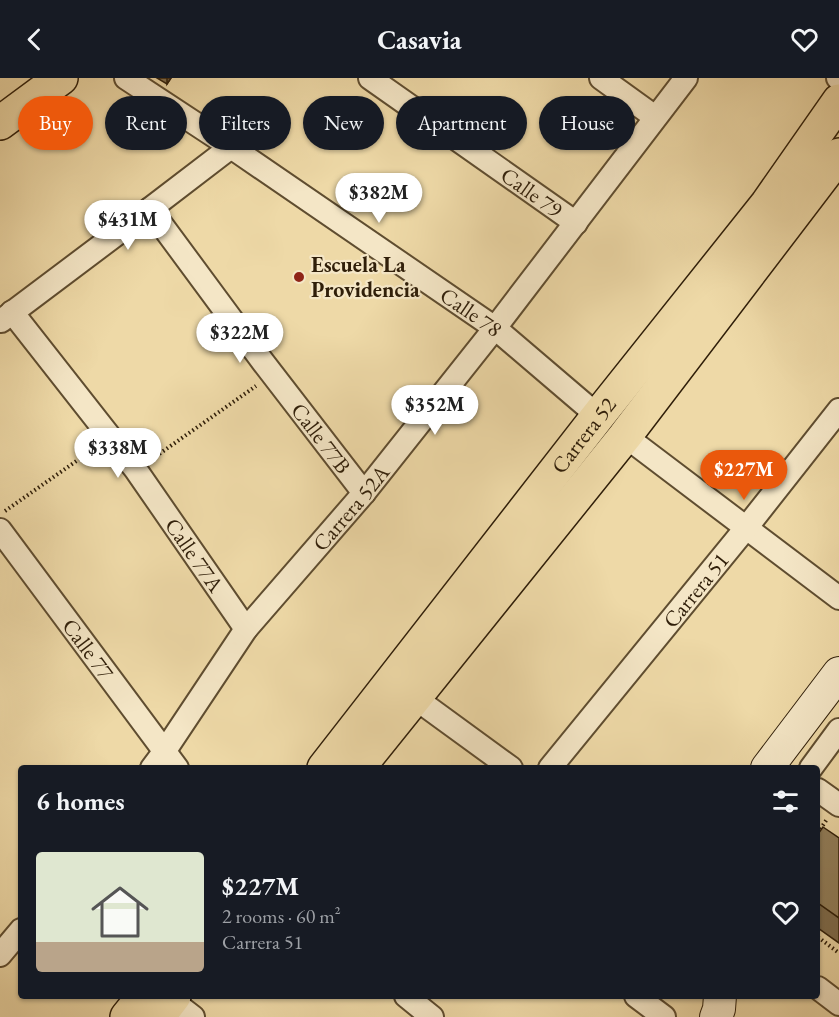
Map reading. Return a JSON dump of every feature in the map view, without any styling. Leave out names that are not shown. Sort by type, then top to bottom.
[{"type":"main road","points":[[0,123],[61,78]]},
{"type":"main road","name":"Carrera 52","points":[[326,765],[598,416],[767,204],[839,101]]},
{"type":"main road","name":"Carrera 52","points":[[360,765],[625,436],[839,155]]},
{"type":"main road","points":[[127,1017],[168,1005]]},
{"type":"street","name":"Calle 78","points":[[126,78],[199,126]]},
{"type":"street","name":"Calle 79","points":[[370,78],[576,223]]},
{"type":"street","points":[[601,78],[656,117]]},
{"type":"street","name":"Carrera 52A","points":[[164,763],[246,629],[364,494],[495,328],[686,78]]},
{"type":"street","points":[[6,317],[227,150]]},
{"type":"street","name":"Calle 78","points":[[235,150],[495,328],[598,416]]},
{"type":"street","name":"Calle 77B","points":[[150,209],[364,494]]},
{"type":"street","name":"Calle 77A","points":[[6,317],[136,470],[246,629]]},
{"type":"street","name":"Carrera 51","points":[[552,765],[839,410]]},
{"type":"street","points":[[625,436],[839,598]]},
{"type":"street","name":"Calle 77","points":[[0,530],[164,763]]},
{"type":"street","points":[[770,765],[839,674]]},
{"type":"street","points":[[415,698],[507,765]]},
{"type":"street","points":[[813,765],[839,730]]},
{"type":"street","points":[[820,791],[839,805]]},
{"type":"street","points":[[0,956],[18,934]]},
{"type":"street","points":[[820,990],[839,1004]]},
{"type":"street","points":[[410,999],[432,1017]]},
{"type":"street","points":[[640,999],[664,1017]]},
{"type":"street","points":[[716,1017],[720,999]]},
{"type":"path","points":[[136,470],[274,374]]},
{"type":"path","points":[[0,515],[110,437]]},
{"type":"path","points":[[820,939],[839,953]]},
{"type":"building","points":[[823,827],[839,838],[839,918],[820,904],[820,831]]},
{"type":"place","name":"Escuela La Providencia","points":[[299,277]]}]
